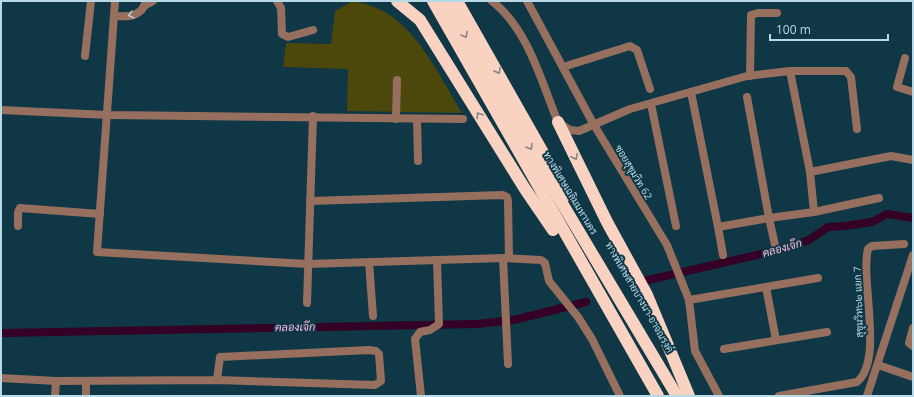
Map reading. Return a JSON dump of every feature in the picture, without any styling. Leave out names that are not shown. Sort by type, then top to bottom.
[{"type":"highway","points":[[397,1],[420,20],[525,189],[553,230]]},
{"type":"highway","points":[[426,1],[553,230],[650,396]]},
{"type":"highway","points":[[433,1],[658,396]]},
{"type":"highway","name":"ทางพิเศษเฉลิมมหานคร","points":[[445,1],[544,173],[677,396]]},
{"type":"highway","name":"ทางพิเศษสายบางนา-อาจณรงค์","points":[[457,1],[640,324],[685,396]]},
{"type":"highway","points":[[558,122],[607,222],[647,295],[690,396]]},
{"type":"street","points":[[85,56],[91,1]]},
{"type":"street","points":[[115,1],[97,252],[308,264],[534,258],[545,263],[549,281],[578,317],[592,339],[620,396]]},
{"type":"street","points":[[114,16],[133,16],[140,12],[145,3],[153,1]]},
{"type":"street","points":[[277,1],[281,8],[282,34],[288,37],[313,30]]},
{"type":"street","points":[[408,1],[420,20]]},
{"type":"street","points":[[492,1],[503,10],[518,30],[526,45],[558,122],[570,130],[579,131],[630,109],[750,76],[790,71],[846,71],[851,77],[857,129]]},
{"type":"street","name":"ซอยสุขุมวิท 62","points":[[527,1],[594,125],[667,245],[689,300],[695,351],[719,396]]},
{"type":"street","points":[[750,76],[751,15],[758,13],[777,13]]},
{"type":"street","points":[[564,67],[630,46],[637,50],[650,88]]},
{"type":"street","points":[[905,58],[898,87],[913,92]]},
{"type":"street","points":[[790,71],[810,172],[814,212]]},
{"type":"street","points":[[396,119],[398,80]]},
{"type":"street","points":[[691,92],[723,255]]},
{"type":"street","points":[[747,97],[775,245]]},
{"type":"street","points":[[651,104],[676,226]]},
{"type":"street","points":[[1,110],[108,115],[313,116],[396,119],[463,119]]},
{"type":"street","points":[[307,303],[313,116]]},
{"type":"street","points":[[417,119],[418,161]]},
{"type":"street","points":[[810,172],[891,156],[913,160]]},
{"type":"street","points":[[310,201],[503,195],[507,197],[505,310],[508,364]]},
{"type":"street","points":[[718,227],[814,212],[879,198]]},
{"type":"street","points":[[18,226],[18,212],[20,208],[100,214]]},
{"type":"street","name":"สุขุมวิท๖๒ แยก 7","points":[[857,382],[861,378],[866,363],[871,330],[868,292],[868,249],[872,246],[904,244]]},
{"type":"street","points":[[867,396],[913,255]]},
{"type":"street","points":[[420,396],[415,339],[420,332],[430,330],[440,324],[437,260]]},
{"type":"street","points":[[369,262],[373,316]]},
{"type":"street","points":[[689,300],[818,278]]},
{"type":"street","points":[[766,287],[776,340]]},
{"type":"street","points":[[913,328],[908,343],[913,346]]},
{"type":"street","points":[[724,349],[827,332]]},
{"type":"street","points":[[1,378],[56,381],[217,380],[375,385],[381,380],[379,354],[376,351],[369,350],[220,357],[217,380]]},
{"type":"street","points":[[878,365],[913,377]]},
{"type":"street","points":[[55,396],[56,381]]},
{"type":"street","points":[[86,381],[86,396]]},
{"type":"street","points":[[779,396],[857,382],[867,396]]},
{"type":"street","points":[[828,387],[831,396]]},
{"type":"shaded area","points":[[353,1],[371,6],[388,14],[411,34],[430,59],[462,113],[347,111],[348,69],[283,67],[286,43],[331,44],[335,11]]},
{"type":"waterway","name":"คลองเจ๊ก","points":[[648,280],[774,251],[809,240],[828,227],[872,222],[887,214],[913,218]]},
{"type":"waterway","name":"คลองเจ๊ก","points":[[1,333],[477,324],[514,320],[586,302]]}]
